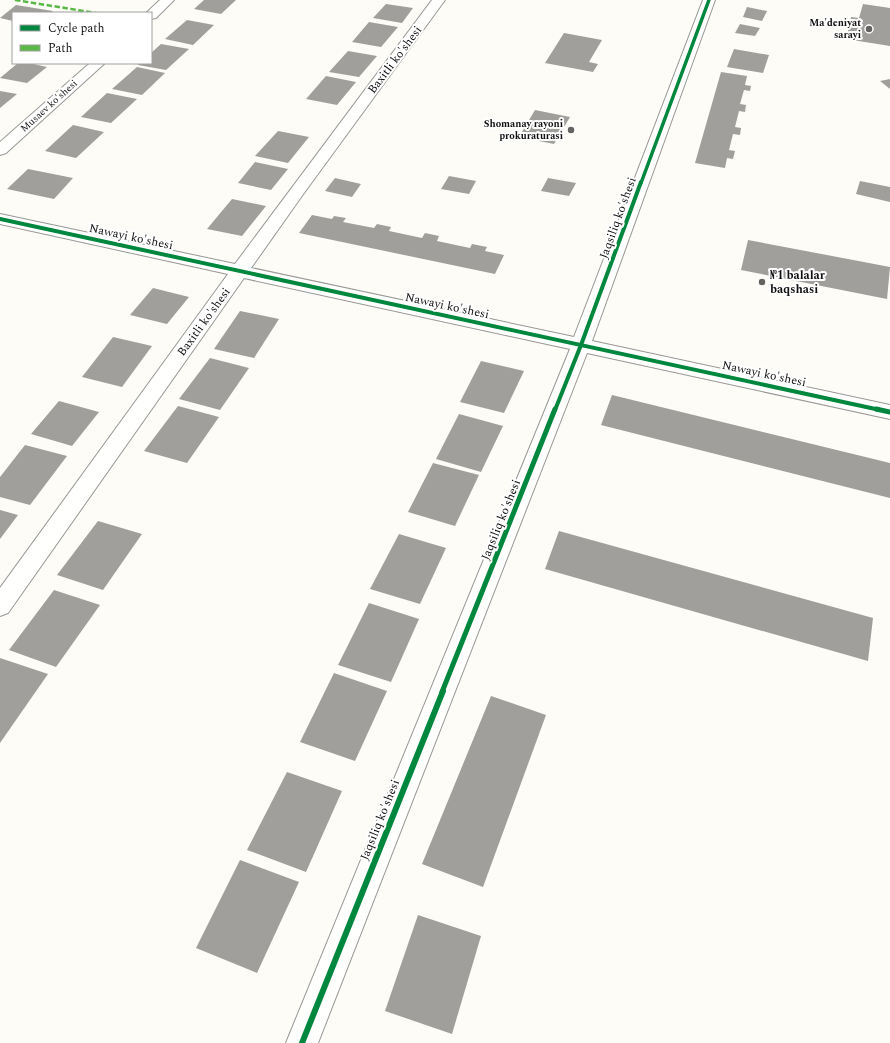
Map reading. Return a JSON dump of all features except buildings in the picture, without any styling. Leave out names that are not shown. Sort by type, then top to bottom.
[{"type":"street","points":[[152,14],[168,0]]},
{"type":"street","name":"Baxitli ko'shesi","points":[[0,606],[298,190],[439,0]]},
{"type":"street","name":"Jaqsiliq ko'shesi","points":[[302,1043],[581,345],[708,0]]},
{"type":"street","name":"Musaev ko'shesi","points":[[0,150],[97,64]]},
{"type":"street","name":"Nawayi ko'shesi","points":[[0,219],[241,270],[890,412]]},
{"type":"marked path","points":[[15,0],[90,12]]},
{"type":"cycle path","points":[[302,1043],[581,345],[709,0]]},
{"type":"cycle path","points":[[0,219],[890,412]]},
{"type":"place","name":"Ma'deniyat sarayi","points":[[869,29]]},
{"type":"place","name":"Shomanay rayoni prokuraturasi","points":[[571,130]]},
{"type":"place","name":"№1 balalar baqshasi","points":[[762,282]]}]
